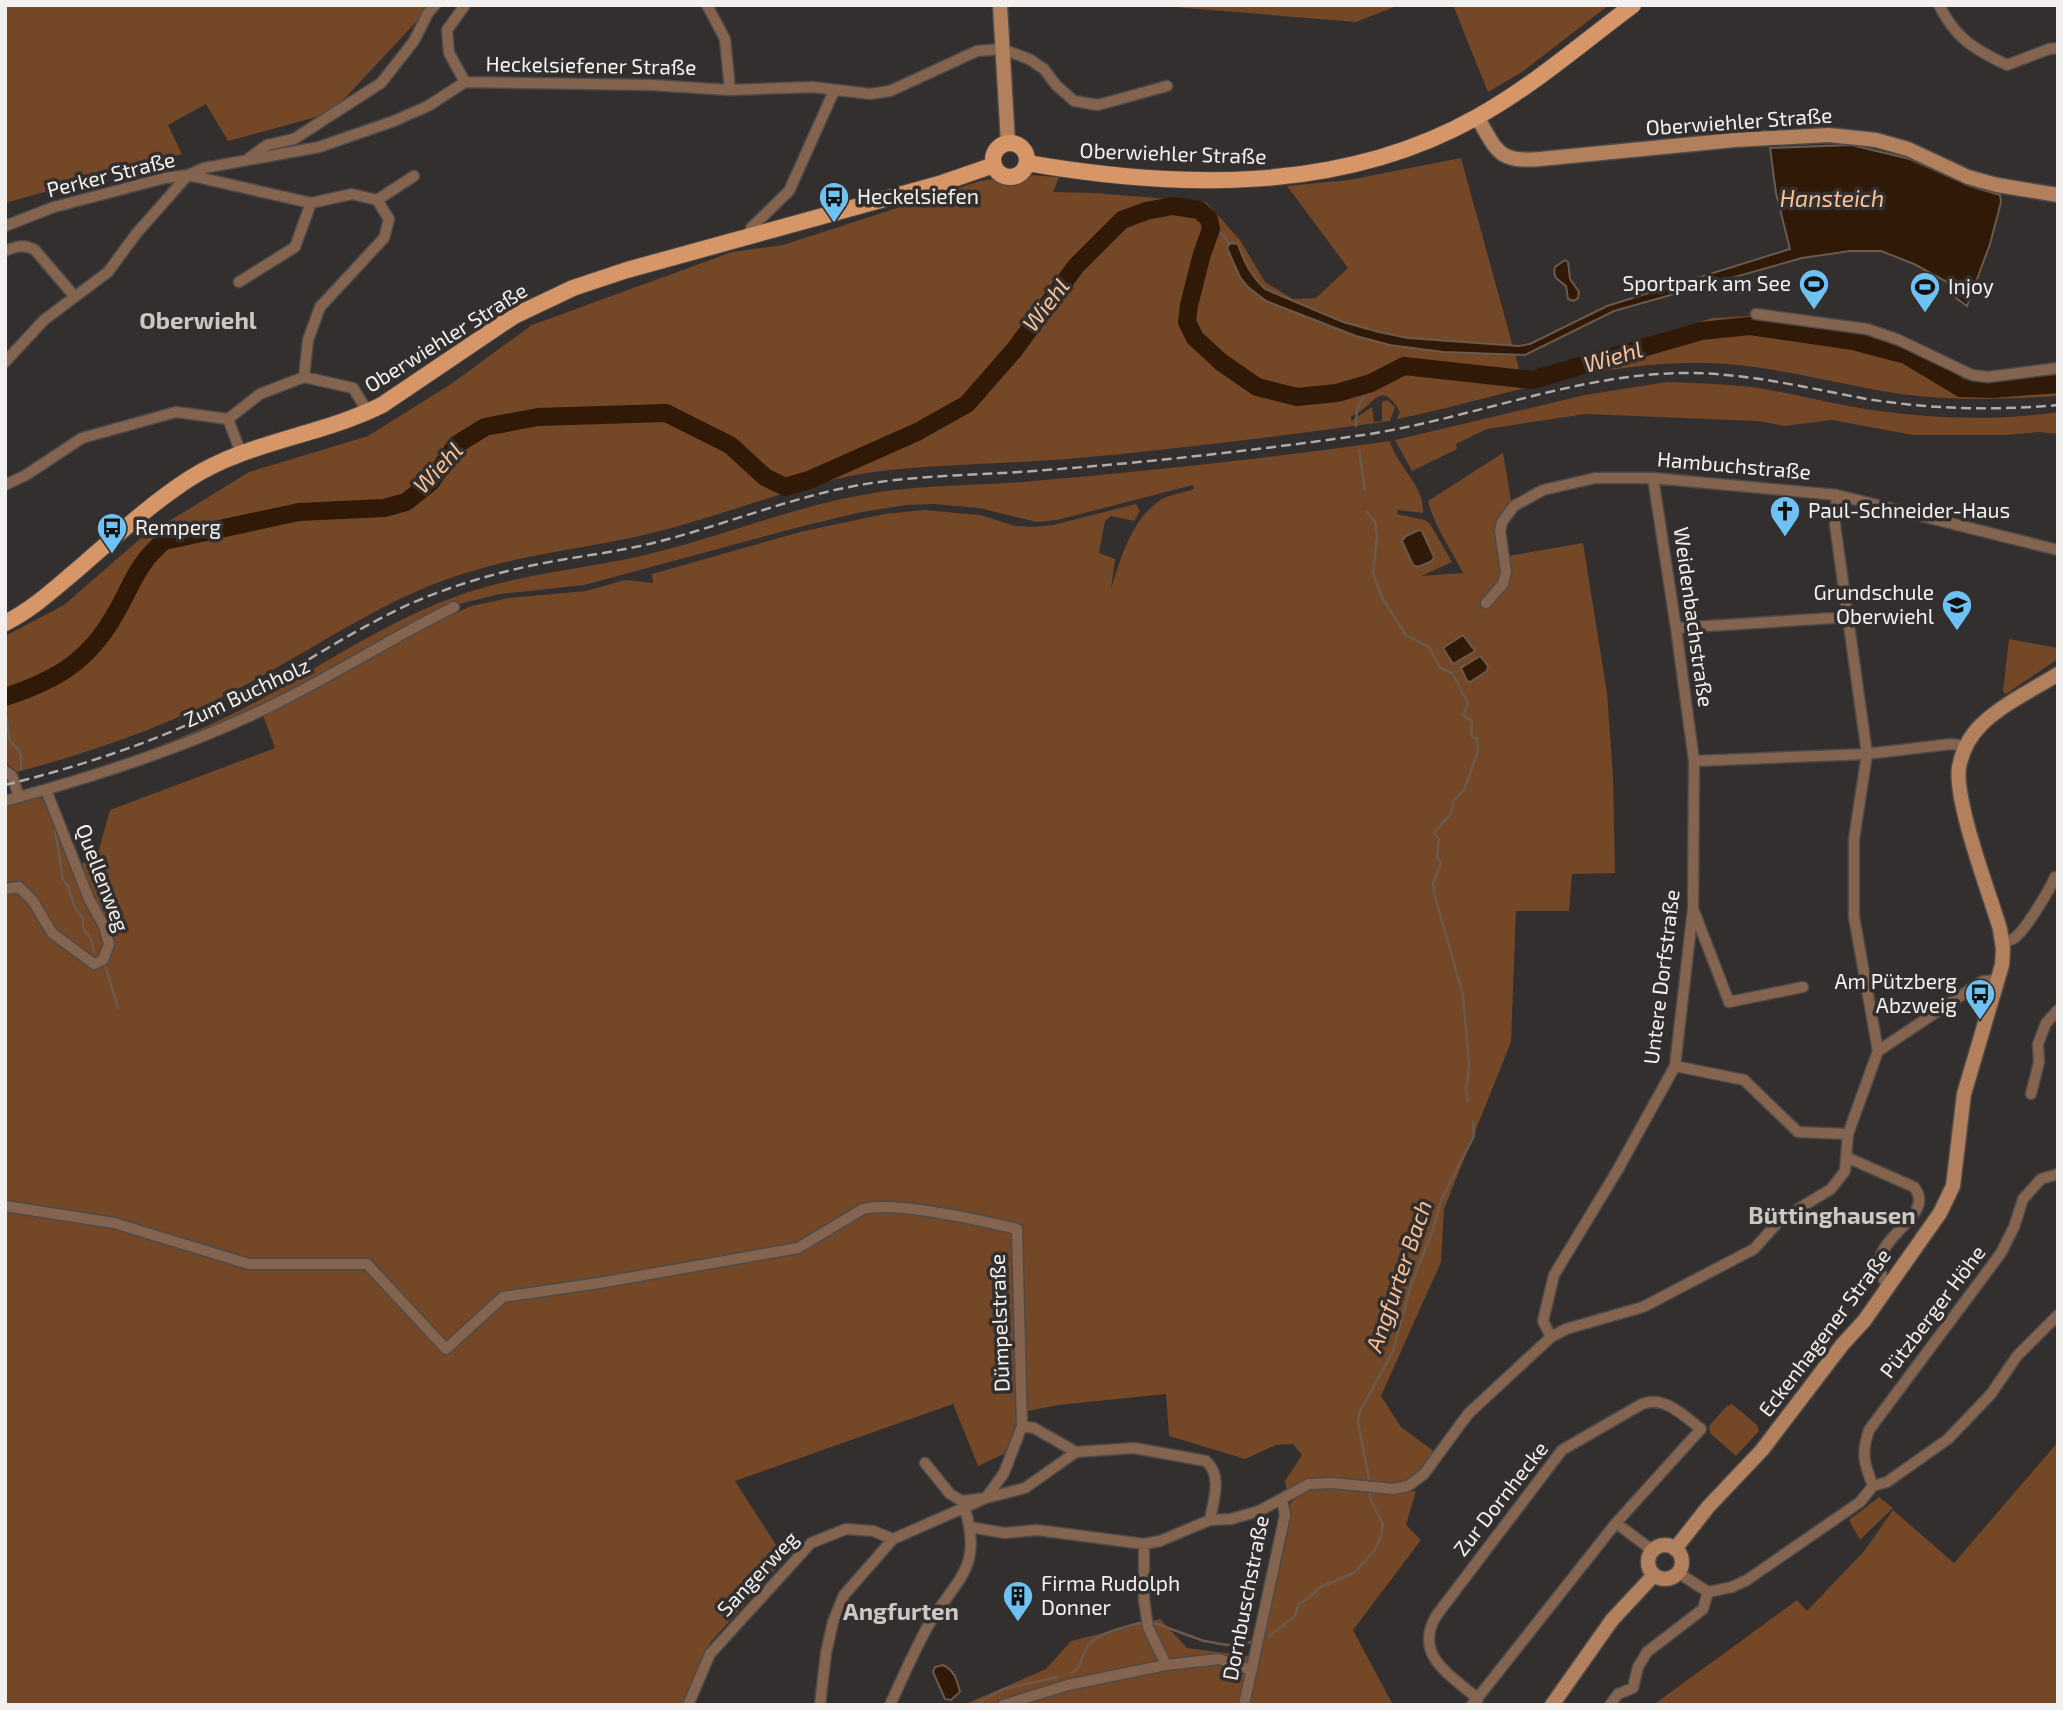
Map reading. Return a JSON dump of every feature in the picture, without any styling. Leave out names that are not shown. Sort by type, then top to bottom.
[{"type":"main road","points":[[1000,5],[1008,143]]},
{"type":"main road","name":"Oberwiehler Straße","points":[[1027,163],[1068,172],[1210,180],[1272,179],[1368,162],[1418,144],[1477,117],[1541,74],[1633,5]]},
{"type":"main road","name":"Oberwiehler Straße","points":[[1477,117],[1497,150],[1513,160],[1746,139],[1829,135],[1875,140],[1908,149],[1968,177],[1997,185],[2058,195]]},
{"type":"main road","points":[[1008,143],[1022,148],[1027,163],[1021,173],[1011,177],[1000,174],[993,160],[997,149],[1008,143]]},
{"type":"main road","name":"Oberwiehler Straße","points":[[5,623],[48,595],[171,492],[206,469],[241,453],[334,426],[368,412],[505,322],[556,295],[627,270],[939,184],[994,165]]},
{"type":"main road","name":"Eckenhagener Straße","points":[[1675,1549],[1708,1507],[1762,1450],[1842,1345],[1864,1321],[1940,1213],[1953,1186],[1964,1094],[2003,960],[2002,942],[1960,789],[1959,768],[1966,746],[1982,724],[2058,674]]},
{"type":"main road","points":[[1662,1545],[1675,1549],[1681,1562],[1678,1572],[1666,1578],[1654,1575],[1648,1563],[1652,1550],[1662,1545]]},
{"type":"main road","points":[[1552,1705],[1612,1620],[1654,1575]]},
{"type":"street","points":[[247,160],[267,145],[293,139],[381,83],[414,41],[435,5]]},
{"type":"street","points":[[465,5],[447,30],[449,53],[465,82]]},
{"type":"street","points":[[707,5],[725,39],[730,90]]},
{"type":"street","points":[[1939,5],[1954,29],[1975,49],[2007,65],[2058,48]]},
{"type":"street","points":[[1002,49],[1029,59],[1044,69],[1056,85],[1074,101],[1098,105],[1167,86]]},
{"type":"street","name":"Heckelsiefener Straße","points":[[188,175],[204,168],[319,146],[394,121],[428,106],[465,82],[640,84],[730,90],[813,87],[870,94],[890,91],[977,51],[1002,49]]},
{"type":"street","points":[[752,236],[753,223],[789,191],[834,90]]},
{"type":"street","points":[[5,362],[44,320],[108,272],[136,234],[188,175]]},
{"type":"street","name":"Perker Straße","points":[[5,226],[54,207],[165,178],[188,175],[311,203],[352,194],[377,200]]},
{"type":"street","points":[[304,377],[308,340],[320,307],[384,238],[389,219],[377,200],[415,176]]},
{"type":"street","points":[[239,282],[295,247],[311,203]]},
{"type":"street","points":[[5,251],[18,246],[35,250],[75,297]]},
{"type":"street","points":[[1756,314],[1867,329],[1899,340],[1972,375],[1988,377],[2058,368]]},
{"type":"street","points":[[5,485],[26,475],[82,438],[176,412],[229,419],[260,394],[304,377],[353,387],[368,412]]},
{"type":"street","points":[[229,419],[241,453]]},
{"type":"street","name":"Hambuchstraße","points":[[1486,603],[1503,584],[1506,572],[1500,531],[1502,522],[1514,506],[1531,495],[1595,478],[1653,478],[1838,495],[2058,550]]},
{"type":"street","name":"Weidenbachstraße","points":[[1653,478],[1694,761]]},
{"type":"street","points":[[970,1527],[1005,1533],[1037,1530],[1144,1544],[1160,1541],[1210,1520],[1231,1519],[1259,1511],[1309,1484],[1332,1483],[1393,1489],[1408,1486],[1424,1474],[1468,1414],[1551,1337],[1566,1329],[1643,1307],[1754,1250],[1780,1220],[1832,1189],[1846,1171],[1848,1134],[1878,1051],[1854,916],[1854,839],[1867,754],[1835,525],[1838,495]]},
{"type":"street","name":"Zum Buchholz","points":[[46,790],[126,766],[235,722],[322,680],[403,632],[454,607]]},
{"type":"street","points":[[1676,628],[1849,617]]},
{"type":"street","points":[[1694,761],[1867,754],[1951,744],[1966,746]]},
{"type":"street","name":"Untere Dorfstraße","points":[[1551,1337],[1543,1321],[1554,1275],[1617,1171],[1675,1066],[1693,909],[1694,761]]},
{"type":"street","points":[[5,771],[12,776],[19,797]]},
{"type":"street","points":[[5,801],[46,790]]},
{"type":"street","name":"Quellenweg","points":[[5,889],[19,887],[33,901],[52,933],[94,964],[103,960],[109,944],[104,926],[89,899],[46,790]]},
{"type":"street","points":[[2002,942],[2012,940],[2020,934],[2057,876]]},
{"type":"street","points":[[1693,909],[1729,1002],[1803,988]]},
{"type":"street","points":[[1878,1051],[1983,981],[1998,980]]},
{"type":"street","points":[[2031,1094],[2039,1062],[2038,1044],[2046,1023],[2058,1010]]},
{"type":"street","points":[[1675,1066],[1744,1080],[1798,1132],[1848,1134]]},
{"type":"street","points":[[1846,1157],[1914,1186],[1919,1193],[1920,1203],[1916,1213],[1888,1240],[1881,1259],[1882,1279],[1888,1286]]},
{"type":"street","name":"Pützberger Höhe","points":[[1873,1486],[1864,1463],[1864,1447],[1870,1430],[2001,1253],[2014,1227],[2023,1199],[2041,1179],[2058,1174]]},
{"type":"street","name":"Dümpelstraße","points":[[5,1206],[114,1223],[249,1264],[367,1264],[446,1349],[503,1297],[786,1250],[809,1242],[863,1209],[871,1207],[906,1209],[1017,1229],[1022,1426],[1004,1474],[986,1498]]},
{"type":"street","points":[[1678,1572],[1708,1592],[1732,1587],[1747,1580],[1860,1502],[1873,1486],[1887,1482],[1948,1439],[1991,1394],[2018,1356],[2058,1315]]},
{"type":"street","name":"Zur Dornhecke","points":[[1652,1401],[1665,1404],[1701,1429],[1616,1523],[1475,1702],[1434,1659],[1428,1641],[1436,1616],[1562,1450],[1642,1404],[1652,1401]]},
{"type":"street","points":[[1022,1426],[1034,1428],[1076,1452]]},
{"type":"street","points":[[925,1463],[950,1493],[962,1501],[1025,1489],[1076,1452],[1134,1448],[1206,1461],[1213,1467],[1216,1481],[1210,1520]]},
{"type":"street","points":[[820,1705],[826,1653],[833,1622],[844,1595],[894,1539],[986,1498]]},
{"type":"street","name":"Dornbuschstraße","points":[[1244,1705],[1285,1515],[1282,1499]]},
{"type":"street","points":[[890,1705],[928,1626],[969,1564],[972,1548],[965,1509]]},
{"type":"street","points":[[1616,1523],[1652,1550]]},
{"type":"street","name":"Sangerweg","points":[[688,1705],[710,1654],[811,1543],[846,1529],[873,1531],[894,1539]]},
{"type":"street","points":[[1144,1544],[1144,1600],[1148,1626],[1166,1665]]},
{"type":"street","points":[[1610,1705],[1618,1694],[1633,1688],[1638,1667],[1647,1652],[1703,1609],[1708,1592]]},
{"type":"street","points":[[1003,1705],[1068,1685],[1166,1665],[1219,1659],[1252,1670]]},
{"type":"shaded area","points":[[5,5],[432,5],[331,113],[228,141],[206,104],[168,125],[182,154],[5,203]]},
{"type":"shaded area","points":[[1149,5],[1399,5],[1356,22]]},
{"type":"shaded area","points":[[1453,5],[1609,5],[1522,72],[1488,92]]},
{"type":"shaded area","points":[[1461,158],[1521,376],[1712,318],[1750,316],[1842,327],[1877,336],[1960,377],[1994,382],[2058,374],[2058,396],[1983,399],[1928,397],[1752,367],[1699,363],[1661,364],[1584,375],[1397,419],[1400,412],[1387,396],[1382,395],[1351,416],[1351,421],[1372,407],[1374,422],[1382,421],[1382,402],[1387,400],[1395,407],[1390,421],[1108,455],[874,472],[790,491],[652,533],[514,560],[439,582],[382,608],[218,699],[162,724],[105,746],[17,772],[5,762],[5,637],[64,605],[140,539],[249,472],[368,436],[451,384],[532,325],[732,252],[783,245],[980,181],[993,179],[1009,186],[1029,175],[1059,177],[1053,192],[1206,202],[1240,240],[1265,282],[1293,299],[1316,298],[1348,268],[1287,186],[1349,180]]},
{"type":"shaded area","points":[[1667,382],[1752,387],[1857,408],[1918,415],[1988,418],[2058,412],[2058,434],[2039,432],[2005,435],[1913,435],[1832,420],[1785,426],[1757,421],[1585,414],[1487,429],[1456,444],[1457,449],[1412,471],[1395,440],[1585,395]]},
{"type":"shaded area","points":[[1390,441],[1420,493],[1423,513],[1398,510],[1397,514],[1425,520],[1430,524],[1452,562],[1421,576],[1463,573],[1428,501],[1503,453],[1513,512],[1504,533],[1508,556],[1583,543],[1607,693],[1613,776],[1615,873],[1572,874],[1569,911],[1516,911],[1511,1042],[1444,1209],[1441,1262],[1381,1396],[1401,1427],[1435,1452],[1420,1474],[1402,1483],[1341,1481],[1287,1492],[1285,1481],[1302,1455],[1293,1444],[1276,1445],[1245,1459],[1169,1436],[1166,1394],[1058,1405],[1023,1412],[1004,1454],[978,1466],[953,1404],[735,1481],[785,1559],[710,1643],[683,1705],[5,1705],[5,803],[27,797],[45,799],[72,868],[97,857],[110,810],[275,748],[263,715],[385,645],[471,606],[509,598],[586,591],[625,580],[653,583],[652,574],[800,532],[884,514],[924,510],[980,515],[1015,526],[1032,527],[1053,525],[1136,504],[1140,511],[1134,521],[1111,516],[1105,521],[1099,553],[1115,559],[1111,589],[1129,539],[1143,517],[1162,499],[1194,489],[1193,485],[1057,520],[1037,522],[979,508],[934,504],[906,505],[803,526],[584,585],[500,594],[455,605],[323,677],[216,728],[72,778],[217,722],[394,623],[478,589],[688,544],[793,511],[874,493],[1167,468]]},
{"type":"shaded area","points":[[2009,639],[2058,648],[2058,659],[2006,694],[2003,691]]},
{"type":"shaded area","points":[[1732,1404],[1756,1424],[1759,1431],[1736,1456],[1710,1433],[1709,1426]]},
{"type":"shaded area","points":[[2058,1442],[2058,1705],[1640,1705],[1656,1703],[1797,1600],[1807,1611],[1865,1550],[1893,1510],[1954,1563]]},
{"type":"shaded area","points":[[1322,1487],[1395,1494],[1416,1491],[1406,1525],[1421,1540],[1353,1630],[1393,1705],[963,1705],[1046,1669],[1071,1641],[1160,1619],[1187,1648],[1257,1657],[1290,1504],[1298,1494]]},
{"type":"shaded area","points":[[1879,1497],[1893,1508],[1860,1540],[1849,1520]]},
{"type":"water","name":"Hansteich","points":[[1851,145],[1910,159],[1970,186],[2000,195],[2001,202],[1990,244],[1967,306],[1952,295],[1947,282],[1914,264],[1881,251],[1850,251],[1802,258],[1614,311],[1525,355],[1443,352],[1390,345],[1356,336],[1266,301],[1240,277],[1227,248],[1230,243],[1238,244],[1248,268],[1265,289],[1343,322],[1408,338],[1519,346],[1530,344],[1607,306],[1790,249],[1776,193],[1770,148]]},
{"type":"water","points":[[1565,260],[1568,262],[1570,279],[1579,292],[1574,301],[1568,299],[1566,286],[1554,274],[1555,267]]},
{"type":"water","points":[[1419,530],[1422,531],[1434,557],[1432,561],[1418,567],[1413,565],[1402,541]]},
{"type":"water","points":[[1463,635],[1475,651],[1453,664],[1443,648]]},
{"type":"water","points":[[1480,656],[1488,666],[1487,671],[1470,682],[1467,681],[1461,668]]},
{"type":"water","points":[[943,1665],[953,1673],[960,1692],[951,1700],[945,1699],[933,1672],[935,1667]]},
{"type":"waterway","name":"Wiehl","points":[[5,697],[39,684],[81,658],[104,632],[146,559],[164,541],[299,512],[384,508],[406,502],[431,482],[456,445],[485,427],[538,417],[666,413],[730,445],[765,477],[785,487],[809,480],[917,432],[967,404],[1015,349],[1076,266],[1122,220],[1146,211],[1173,206],[1199,210],[1209,219],[1211,229],[1189,305],[1187,322],[1195,338],[1221,362],[1257,387],[1297,397],[1337,393],[1371,383],[1404,366],[1532,380],[1701,331],[1750,326],[1853,341],[1906,355],[1961,388],[1992,389],[2058,384]]},
{"type":"waterway","points":[[1211,229],[1223,235],[1230,244]]},
{"type":"waterway","name":"Angfurter Bach","points":[[1356,426],[1357,409],[1371,383]]},
{"type":"waterway","name":"Angfurter Bach","points":[[1359,450],[1365,490]]},
{"type":"waterway","name":"Angfurter Bach","points":[[1367,512],[1375,522],[1377,537],[1373,573],[1382,598],[1406,635],[1429,647],[1440,668],[1452,673],[1468,703],[1463,715],[1472,721],[1471,736],[1477,739],[1478,751],[1464,790],[1453,801],[1452,812],[1434,833],[1439,839],[1437,857],[1441,863],[1433,883],[1434,893],[1463,995],[1469,1065],[1466,1091],[1468,1102]]},
{"type":"waterway","points":[[5,710],[10,741],[21,756],[21,769]]},
{"type":"waterway","points":[[55,830],[63,880],[68,886],[75,908],[83,918],[83,927],[91,939],[94,952]]},
{"type":"waterway","points":[[105,965],[118,1008]]},
{"type":"waterway","name":"Angfurter Bach","points":[[1370,1484],[1358,1422],[1360,1411],[1393,1351],[1411,1285],[1442,1198],[1474,1136],[1473,1122]]},
{"type":"waterway","name":"Angfurter Bach","points":[[1269,1636],[1294,1617],[1299,1604],[1319,1588],[1355,1572],[1373,1552],[1381,1537],[1383,1524],[1370,1499],[1370,1491]]},
{"type":"waterway","name":"Angfurter Bach","points":[[1149,1621],[1204,1641],[1227,1645],[1252,1642]]},
{"type":"waterway","name":"Angfurter Bach","points":[[1071,1673],[1078,1667],[1091,1642],[1109,1632],[1143,1622]]},
{"type":"waterway","name":"Angfurter Bach","points":[[974,1705],[1004,1689],[1058,1677]]},
{"type":"railway","points":[[5,785],[94,760],[180,728],[235,702],[389,614],[442,591],[548,562],[649,544],[795,500],[869,483],[1086,467],[1245,451],[1363,435],[1444,419],[1565,388],[1646,375],[1687,373],[1732,376],[1867,399],[1938,407],[2010,408],[2058,405]]},
{"type":"place","name":"Heckelsiefen","points":[[834,224]]},
{"type":"place","name":"Sportpark am See","points":[[1814,311]]},
{"type":"place","name":"Injoy","points":[[1925,314]]},
{"type":"place","name":"Paul-Schneider-Haus","points":[[1785,538]]},
{"type":"place","name":"Remperg","points":[[112,555]]},
{"type":"place","name":"Grundschule Oberwiehl","points":[[1957,632]]},
{"type":"place","name":"Am Pützberg Abzweig","points":[[1980,1021]]},
{"type":"place","name":"Firma Rudolph Donner","points":[[1018,1623]]},
{"type":"district","name":"Oberwiehl","points":[[198,321]]},
{"type":"district","name":"Büttinghausen","points":[[1832,1216]]},
{"type":"district","name":"Angfurten","points":[[901,1612]]}]
